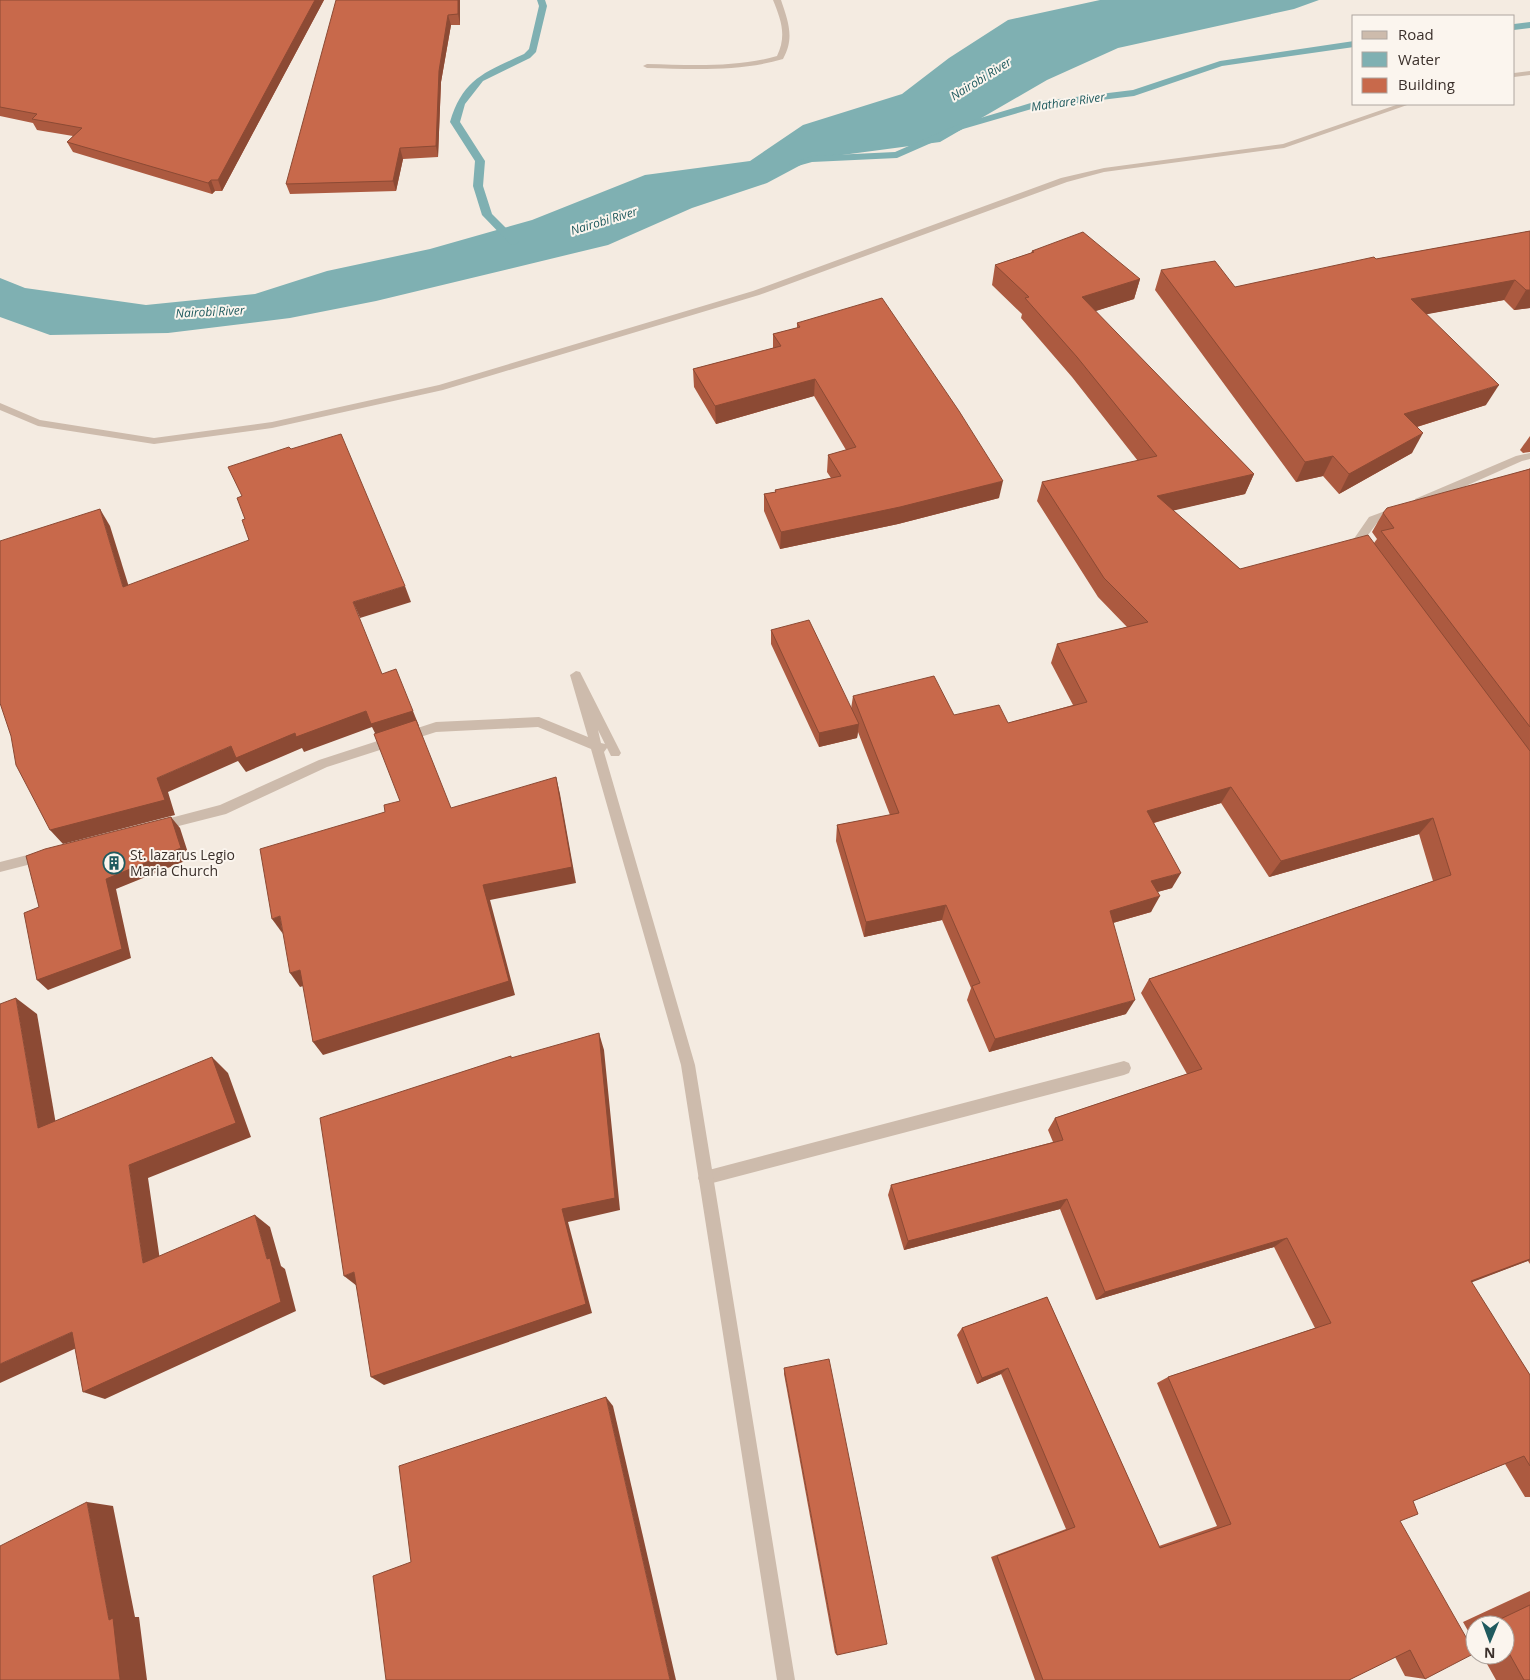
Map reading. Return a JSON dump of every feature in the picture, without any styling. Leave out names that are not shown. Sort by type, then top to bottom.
[{"type":"street","points":[[646,66],[682,67],[758,64],[780,57],[786,46],[788,30],[777,0]]},
{"type":"street","points":[[1515,75],[1530,73]]},
{"type":"street","points":[[0,406],[38,423],[154,441],[272,425],[440,388],[756,293],[1064,180],[1104,170],[1284,146],[1403,105]]},
{"type":"street","points":[[1367,558],[1356,543],[1374,520],[1520,458],[1530,456]]},
{"type":"street","points":[[144,830],[222,810],[323,764],[436,727],[539,722],[590,743],[598,746],[607,750],[615,753],[576,675],[595,741],[598,751],[601,760],[688,1065],[786,1680]]},
{"type":"street","points":[[0,867],[58,852]]},
{"type":"street","points":[[705,1178],[1124,1068]]},
{"type":"water","name":"Nairobi River","points":[[1100,0],[1319,0],[1294,9],[1118,48],[1047,80],[940,142],[812,159],[767,183],[692,208],[608,245],[376,301],[290,318],[168,333],[50,335],[0,317],[0,278],[25,288],[146,305],[255,294],[327,271],[430,249],[532,220],[645,175],[750,161],[803,125],[902,94],[949,58],[1008,20]]},
{"type":"building","points":[[0,0],[315,0],[218,180],[211,180],[208,183],[67,142],[82,128],[32,119],[37,114],[0,107]]},
{"type":"building","points":[[336,0],[458,0],[458,14],[448,15],[439,71],[436,146],[400,148],[393,181],[286,184]]},
{"type":"building","points":[[1530,231],[1530,290],[1526,290],[1515,280],[1411,299],[1499,385],[1404,414],[1423,433],[1349,474],[1333,456],[1305,462],[1161,270],[1215,261],[1235,287],[1374,257],[1376,259]]},
{"type":"building","points":[[1083,232],[1140,279],[1082,297],[1254,474],[1157,496],[1240,569],[1368,535],[1530,751],[1530,1259],[1471,1281],[1530,1375],[1530,1466],[1524,1456],[1413,1501],[1418,1514],[1400,1521],[1465,1635],[1465,1658],[1425,1679],[1410,1650],[1349,1680],[1043,1680],[997,1556],[1075,1527],[1008,1368],[982,1378],[962,1328],[1047,1297],[1160,1548],[1231,1524],[1168,1377],[1331,1323],[1287,1238],[1105,1292],[1067,1199],[908,1241],[891,1185],[1063,1140],[1055,1118],[1202,1069],[1149,979],[1451,875],[1433,818],[1281,861],[1231,787],[1147,811],[1181,873],[1151,881],[1160,896],[1110,911],[1135,1000],[995,1039],[972,986],[980,983],[946,905],[866,922],[837,825],[899,813],[853,696],[934,676],[954,715],[999,705],[1008,723],[1087,702],[1057,644],[1148,622],[1104,578],[1042,482],[1157,456],[1077,357],[1025,298],[1029,297],[995,265],[1034,252],[1032,251]]},
{"type":"building","points":[[882,298],[959,411],[1003,481],[900,507],[781,532],[764,494],[841,476],[828,455],[856,447],[815,379],[715,406],[693,369],[781,346],[773,334],[800,327],[797,323]]},
{"type":"building","points":[[341,434],[405,586],[353,602],[382,674],[396,669],[413,711],[371,724],[366,711],[296,737],[295,733],[236,758],[231,746],[157,778],[165,800],[50,830],[16,765],[11,736],[0,703],[0,541],[100,509],[123,587],[249,540],[242,520],[245,519],[237,498],[242,496],[228,467],[289,447],[291,449]]},
{"type":"building","points":[[1530,469],[1530,727],[1381,531],[1394,528],[1383,513],[1387,508]]},
{"type":"building","points":[[809,620],[859,724],[819,733],[771,630]]},
{"type":"building","points":[[416,720],[451,808],[556,777],[572,867],[483,885],[509,981],[313,1042],[300,970],[290,973],[280,916],[272,919],[260,849],[385,812],[384,805],[400,801],[374,734]]},
{"type":"building","points":[[171,817],[181,848],[106,879],[122,949],[37,980],[24,913],[39,907],[26,856],[45,849]]},
{"type":"building","points":[[16,998],[38,1128],[212,1057],[236,1123],[129,1165],[143,1263],[255,1215],[267,1259],[270,1258],[281,1302],[83,1392],[72,1332],[0,1364],[0,1004]]},
{"type":"building","points":[[599,1033],[615,1198],[562,1209],[586,1304],[371,1377],[354,1272],[344,1276],[320,1118],[511,1056],[511,1058]]},
{"type":"building","points":[[829,1359],[887,1644],[837,1655],[784,1368]]},
{"type":"building","points":[[606,1397],[670,1680],[386,1680],[373,1576],[411,1562],[399,1466]]},
{"type":"building","points":[[87,1502],[109,1620],[113,1618],[120,1680],[0,1680],[0,1546]]},
{"type":"building","points":[[1530,1605],[1530,1680],[1524,1680],[1515,1664],[1515,1615],[1509,1615]]},
{"type":"waterway","points":[[514,242],[487,215],[478,186],[480,161],[455,122],[460,104],[480,79],[527,56],[533,50],[543,6],[541,0]]},
{"type":"waterway","name":"Mathare River","points":[[1515,27],[1530,25]]},
{"type":"waterway","name":"Mathare River","points":[[794,164],[812,159],[897,155],[960,127],[1034,105],[1134,93],[1220,64],[1352,44]]},
{"type":"place","name":"St. lazarus Legio Maria Church","points":[[114,863]]}]
